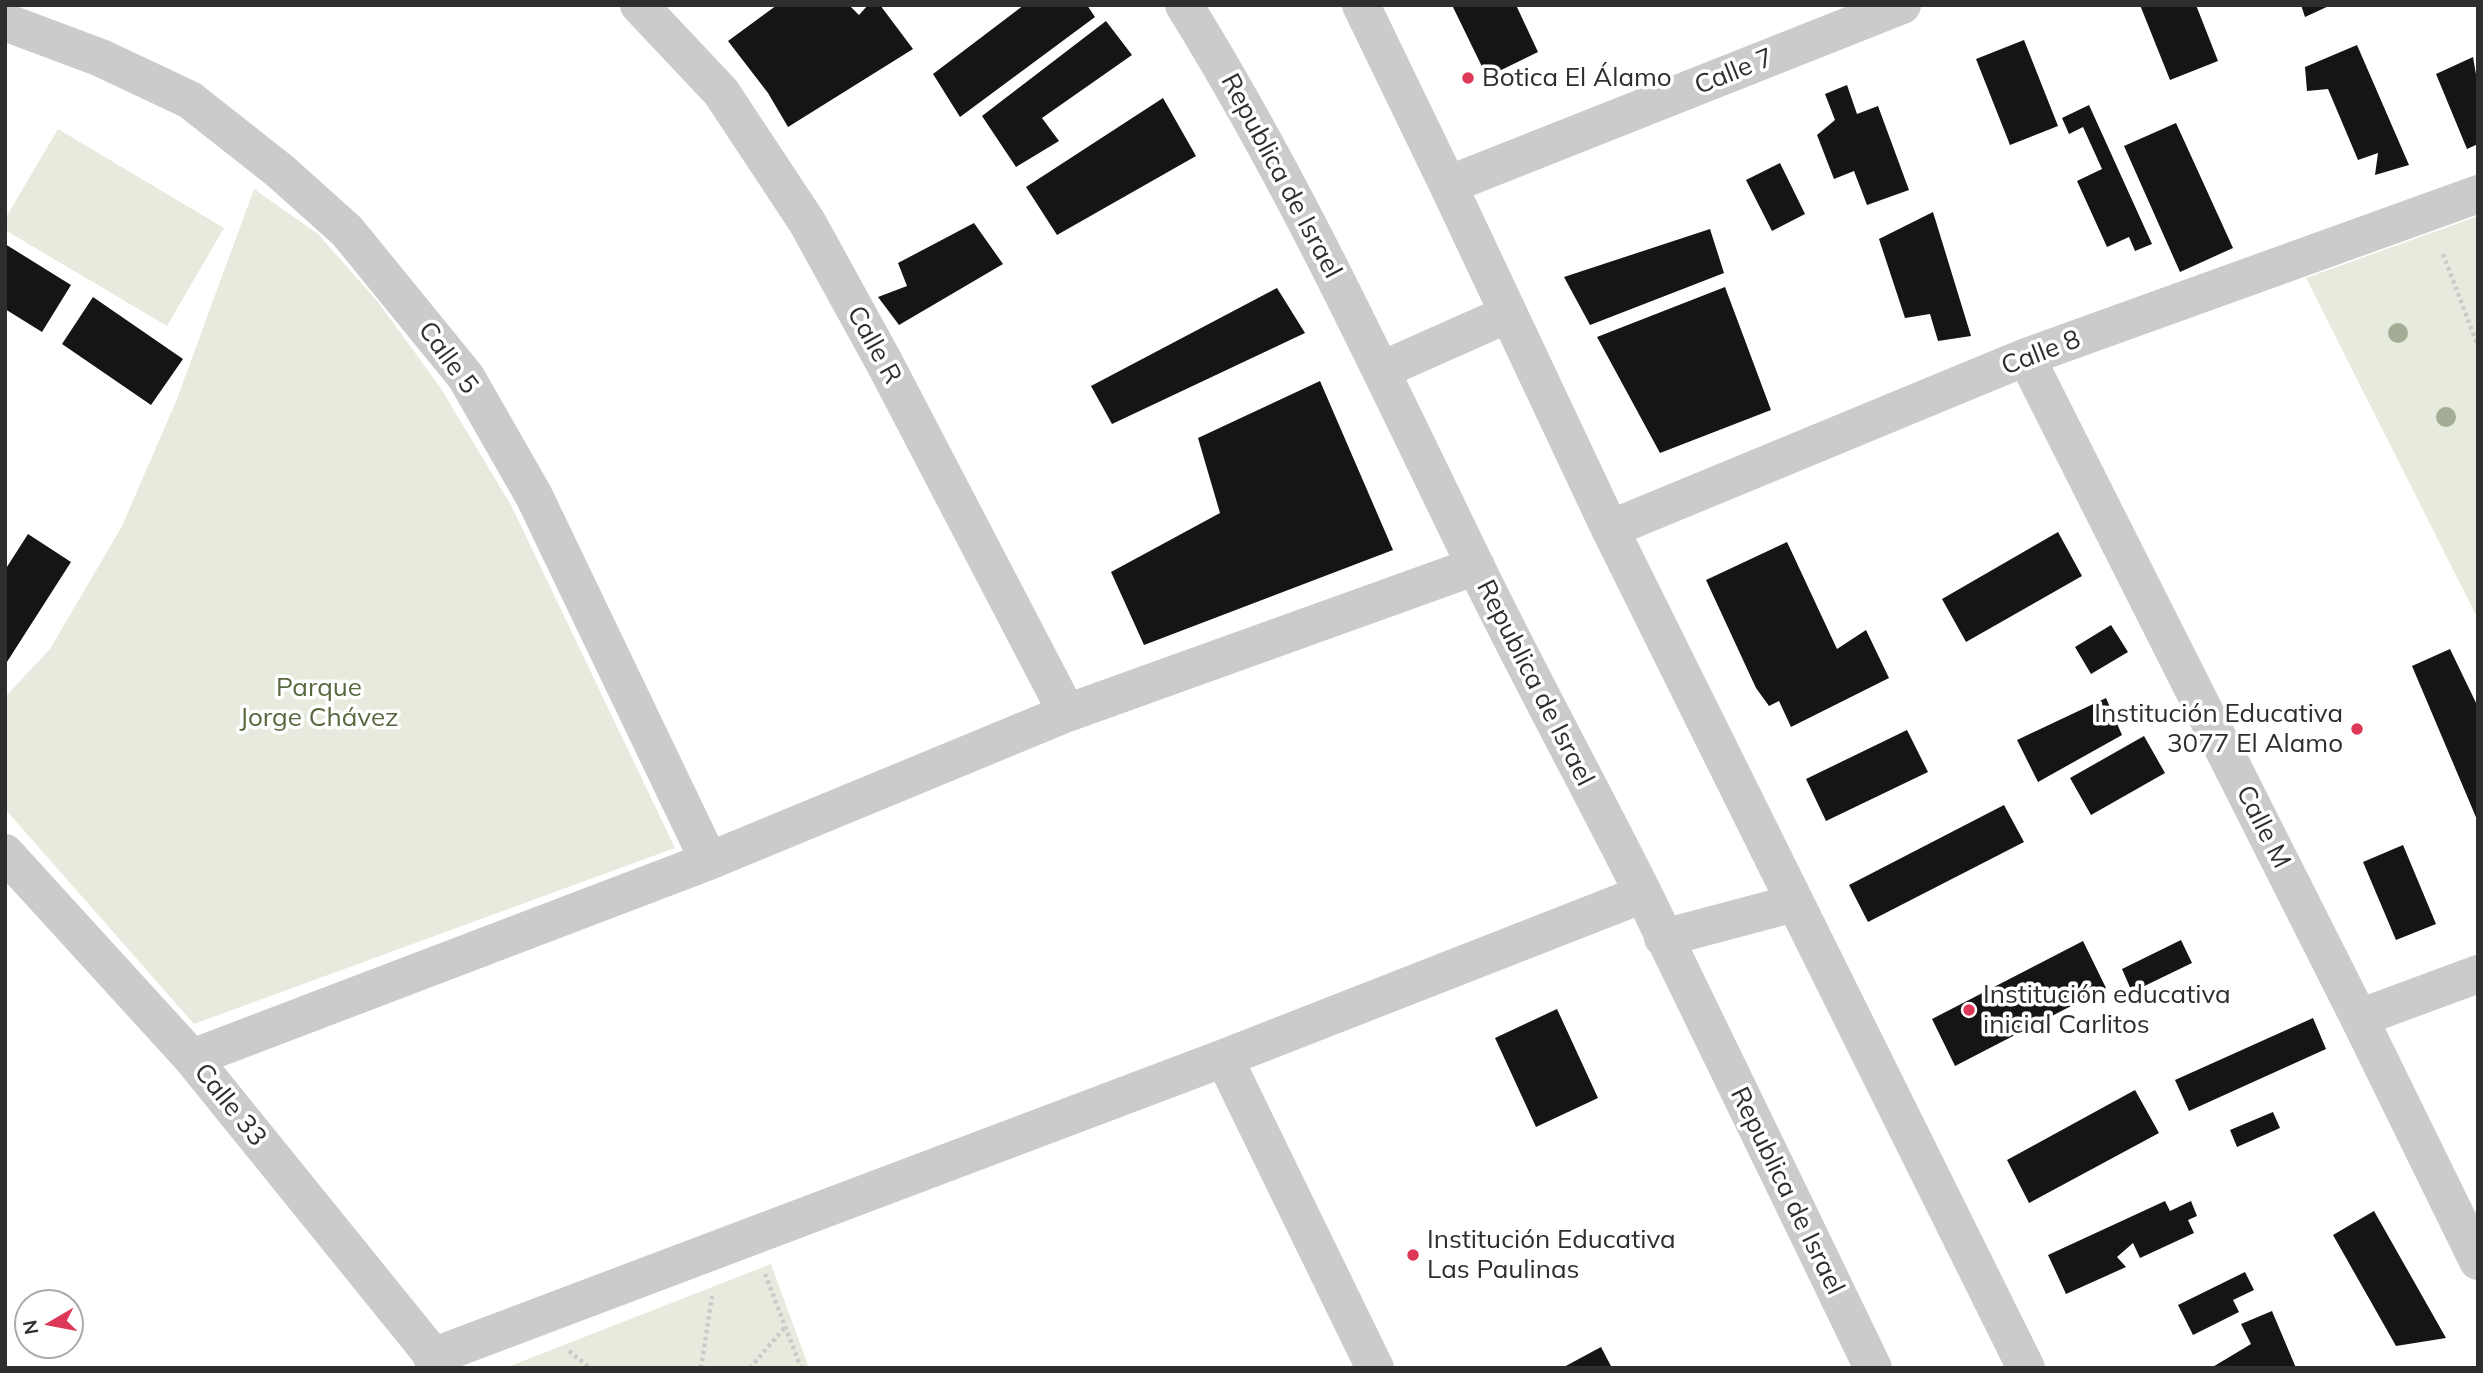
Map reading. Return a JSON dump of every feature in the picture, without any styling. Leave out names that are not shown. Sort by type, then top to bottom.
[{"type":"street","name":"Calle R","points":[[639,5],[721,92],[807,222],[884,362],[1067,713]]},
{"type":"street","name":"Republica de Israel","points":[[1184,5],[1283,175],[1382,370],[1476,566],[1643,894],[1873,1368]]},
{"type":"street","points":[[1361,5],[1610,529],[2026,1368]]},
{"type":"street","name":"Calle 7","points":[[1448,185],[1854,14],[1902,5]]},
{"type":"street","name":"Calle 5","points":[[5,22],[101,58],[190,100],[281,171],[355,241],[466,377],[534,496],[709,861]]},
{"type":"street","name":"Calle 8","points":[[1610,529],[2026,357],[2478,194]]},
{"type":"street","points":[[1382,370],[1508,314]]},
{"type":"street","name":"Calle M","points":[[2026,357],[2359,1018],[2478,1261]]},
{"type":"street","points":[[192,1058],[709,861],[1067,713],[1476,566]]},
{"type":"street","name":"Calle 33","points":[[5,853],[192,1058],[438,1362]]},
{"type":"street","points":[[438,1362],[1643,894]]},
{"type":"street","points":[[1664,938],[1795,903]]},
{"type":"street","points":[[2359,1018],[2478,974]]},
{"type":"street","points":[[1224,1058],[1375,1368]]},
{"type":"path","points":[[2443,254],[2478,346]]},
{"type":"path","points":[[765,1272],[801,1368]]},
{"type":"path","points":[[701,1368],[713,1292]]},
{"type":"path","points":[[750,1368],[785,1327]]},
{"type":"path","points":[[564,1348],[590,1368]]},
{"type":"green space","points":[[58,129],[224,228],[167,326],[5,230],[5,219]]},
{"type":"green space","name":"Parque Jorge Chávez","points":[[254,189],[318,234],[378,302],[440,387],[511,505],[675,848],[194,1024],[5,809],[5,697],[50,649],[122,526],[177,399]]},
{"type":"green space","points":[[2478,216],[2478,619],[2306,278]]},
{"type":"green space","points":[[771,1264],[809,1368],[505,1368]]},
{"type":"building","points":[[777,5],[849,5],[859,15],[868,5],[880,5],[913,49],[788,127],[768,93],[728,41]]},
{"type":"building","points":[[1024,5],[1087,5],[1095,17],[960,117],[933,74]]},
{"type":"building","points":[[1452,5],[1516,5],[1538,52],[1487,77]]},
{"type":"building","points":[[2140,5],[2196,5],[2218,61],[2170,80]]},
{"type":"building","points":[[2301,5],[2331,5],[2305,17]]},
{"type":"building","points":[[1106,21],[1132,55],[1042,118],[1059,141],[1016,167],[982,116]]},
{"type":"building","points":[[2024,40],[2058,126],[2010,145],[1976,59]]},
{"type":"building","points":[[2357,45],[2409,165],[2375,175],[2378,153],[2358,160],[2328,89],[2307,91],[2305,67]]},
{"type":"building","points":[[2473,57],[2478,86],[2478,144],[2467,149],[2436,74]]},
{"type":"building","points":[[1847,85],[1857,114],[1878,106],[1909,190],[1867,205],[1854,171],[1834,179],[1817,135],[1835,120],[1825,94]]},
{"type":"building","points":[[1163,98],[1196,156],[1057,235],[1026,187]]},
{"type":"building","points":[[2089,105],[2152,244],[2135,251],[2129,237],[2107,247],[2077,181],[2102,169],[2083,127],[2069,134],[2062,118]]},
{"type":"building","points":[[2176,123],[2233,248],[2180,272],[2124,146]]},
{"type":"building","points":[[1780,163],[1805,214],[1772,231],[1746,180]]},
{"type":"building","points":[[1933,212],[1971,336],[1938,341],[1930,314],[1905,318],[1879,239]]},
{"type":"building","points":[[974,223],[1003,264],[899,325],[878,297],[907,286],[898,263]]},
{"type":"building","points":[[1710,229],[1724,273],[1590,325],[1564,277]]},
{"type":"building","points":[[5,244],[71,285],[42,332],[5,309]]},
{"type":"building","points":[[1725,287],[1771,410],[1660,453],[1597,337]]},
{"type":"building","points":[[1277,288],[1305,333],[1112,424],[1091,386]]},
{"type":"building","points":[[93,297],[183,359],[151,405],[62,344]]},
{"type":"building","points":[[1320,381],[1393,550],[1144,645],[1111,572],[1220,513],[1198,438]]},
{"type":"building","points":[[2058,532],[2082,576],[1966,642],[1942,599]]},
{"type":"building","points":[[28,534],[71,562],[5,665],[5,570]]},
{"type":"building","points":[[1787,542],[1837,649],[1866,630],[1889,678],[1791,727],[1779,701],[1769,706],[1756,688],[1706,580]]},
{"type":"building","points":[[2111,625],[2128,652],[2091,674],[2075,647]]},
{"type":"building","points":[[2450,649],[2478,707],[2478,822],[2412,666]]},
{"type":"building","points":[[2106,698],[2122,735],[2038,782],[2017,740]]},
{"type":"building","points":[[1907,730],[1928,772],[1826,821],[1806,779]]},
{"type":"building","points":[[2144,736],[2165,773],[2091,815],[2070,778]]},
{"type":"building","points":[[2004,805],[2024,842],[1868,922],[1849,885]]},
{"type":"building","points":[[2403,845],[2436,924],[2396,940],[2363,862]]},
{"type":"building","points":[[2181,940],[2192,963],[2132,992],[2122,969]]},
{"type":"building","points":[[2083,941],[2106,988],[1955,1066],[1932,1019]]},
{"type":"building","points":[[1557,1009],[1598,1098],[1536,1127],[1495,1038]]},
{"type":"building","points":[[2313,1018],[2326,1049],[2189,1111],[2175,1080]]},
{"type":"building","points":[[2135,1090],[2159,1133],[2029,1203],[2007,1160]]},
{"type":"building","points":[[2273,1112],[2280,1128],[2237,1147],[2230,1130]]},
{"type":"building","points":[[2165,1201],[2170,1211],[2191,1201],[2197,1216],[2188,1220],[2194,1233],[2140,1258],[2133,1243],[2117,1257],[2126,1267],[2066,1294],[2048,1255]]},
{"type":"building","points":[[2374,1211],[2446,1338],[2396,1346],[2333,1235]]},
{"type":"building","points":[[2245,1272],[2254,1290],[2233,1300],[2239,1312],[2193,1335],[2178,1305]]},
{"type":"building","points":[[2272,1311],[2296,1368],[2211,1368],[2251,1344],[2241,1324]]},
{"type":"building","points":[[1601,1347],[1612,1368],[1562,1368]]},
{"type":"place","name":"Botica El Álamo","points":[[1468,78]]},
{"type":"place","name":"Institución Educativa 3077 El Alamo","points":[[2357,729]]},
{"type":"place","name":"Institución educativa inicial Carlitos","points":[[1969,1010]]},
{"type":"place","name":"Institución Educativa Las Paulinas","points":[[1413,1255]]}]
